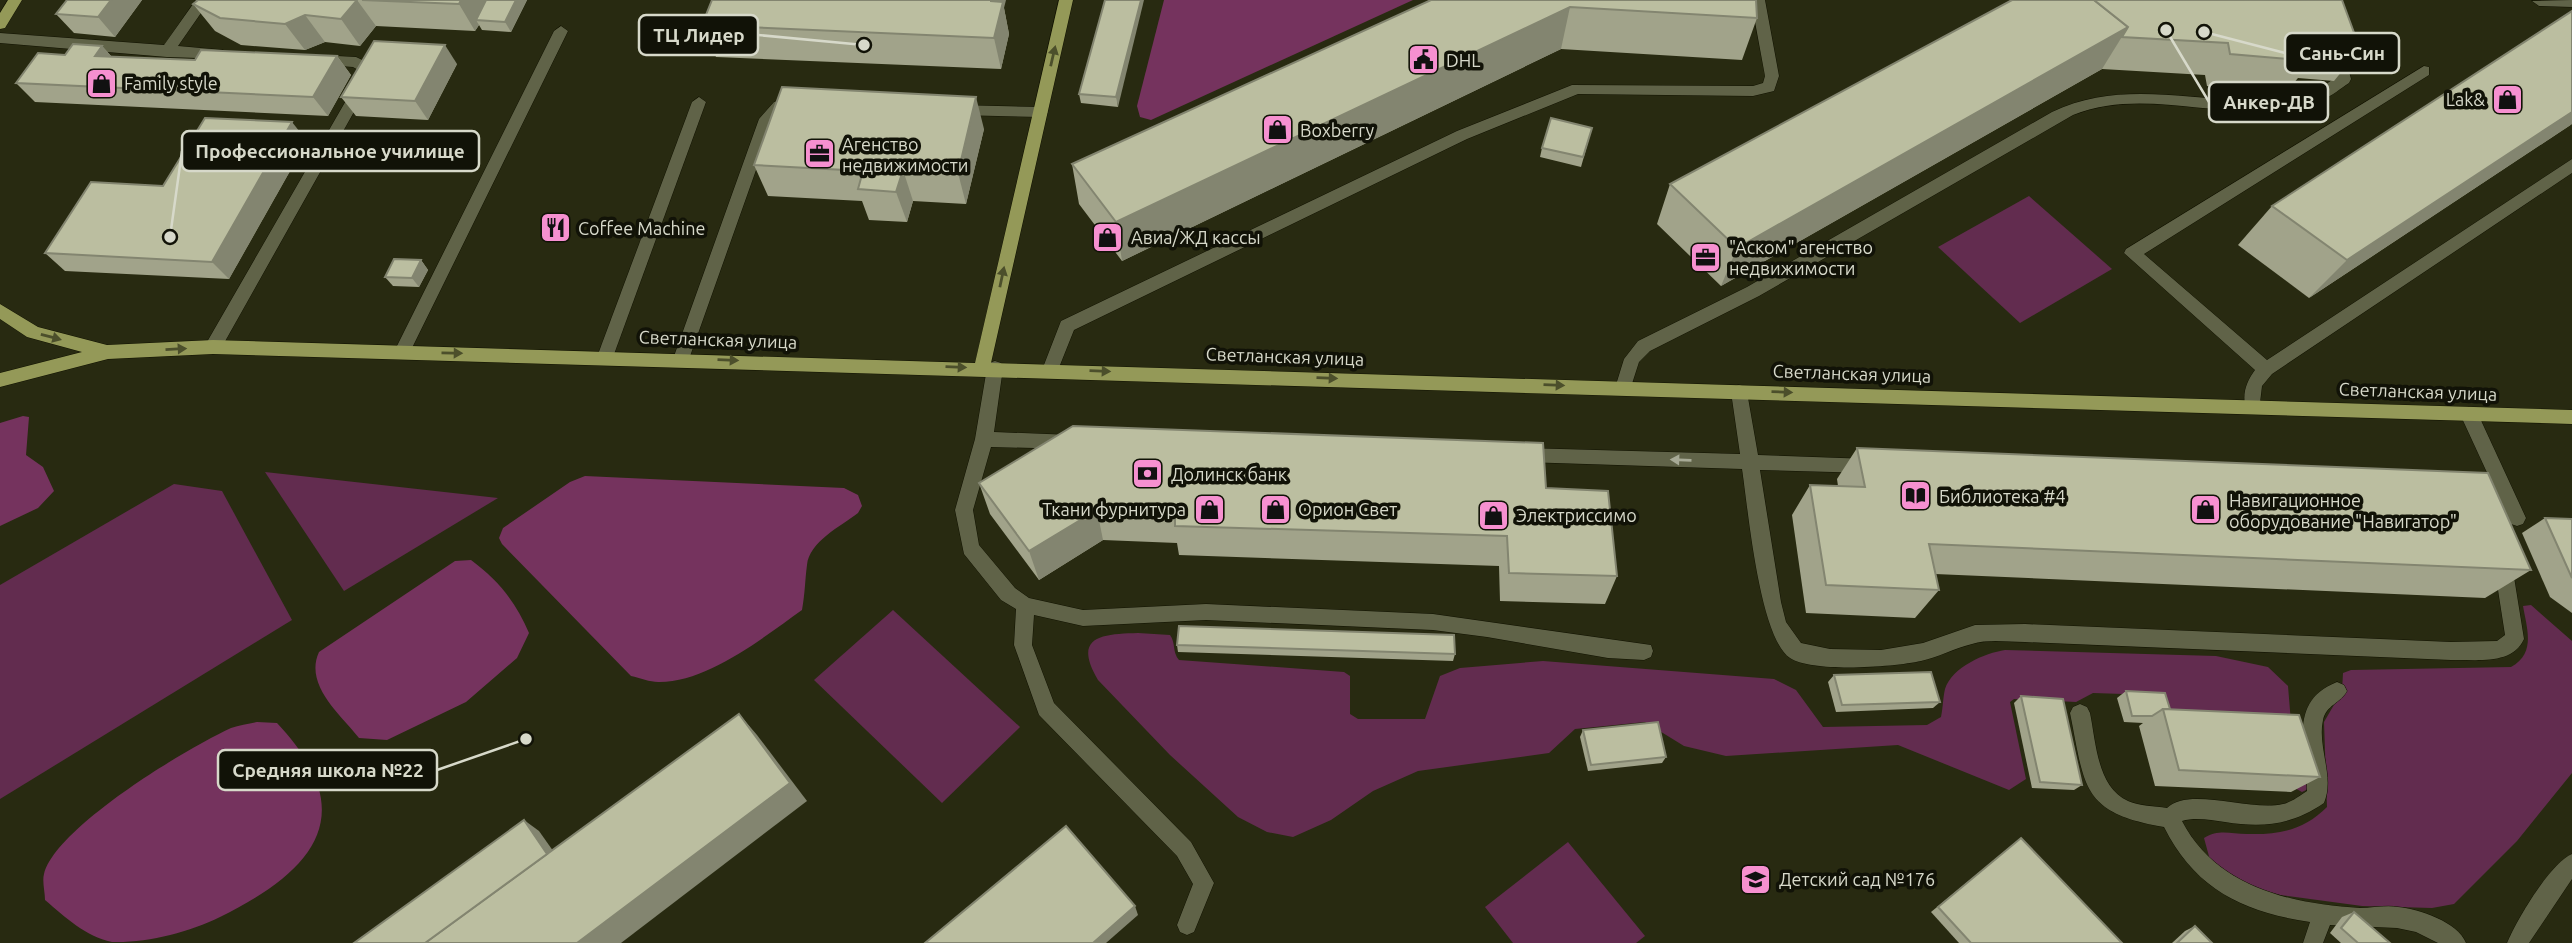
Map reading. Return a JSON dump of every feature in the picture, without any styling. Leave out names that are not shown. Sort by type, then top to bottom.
[{"type":"main road","points":[[0,24],[15,0]]},
{"type":"main road","points":[[989,368],[1066,0]]},
{"type":"main road","points":[[0,311],[33,332],[107,352]]},
{"type":"main road","name":"Светланская улица","points":[[0,380],[107,352],[213,347],[2572,417]]},
{"type":"street","points":[[167,52],[203,0]]},
{"type":"street","points":[[1050,370],[1067,327],[1462,135],[1546,101],[1577,89],[1753,92],[1769,87],[1772,76],[1758,0]]},
{"type":"street","points":[[2539,1],[2572,2]]},
{"type":"street","points":[[402,352],[561,30]]},
{"type":"street","points":[[1623,387],[1632,356],[1644,346],[1708,316],[1879,220],[2009,145],[2055,115],[2112,99],[2225,106],[2279,105],[2333,90],[2344,79],[2343,65],[2330,33]]},
{"type":"street","points":[[0,38],[234,55]]},
{"type":"street","points":[[213,347],[366,78],[368,69],[356,62],[302,59]]},
{"type":"street","points":[[2266,369],[2132,253],[2424,71]]},
{"type":"street","points":[[681,359],[766,119],[779,106],[795,100],[809,101]]},
{"type":"street","points":[[605,357],[699,102]]},
{"type":"street","points":[[934,109],[1041,112]]},
{"type":"street","points":[[2253,406],[2254,384],[2266,369],[2572,164]]},
{"type":"street","points":[[989,368],[984,439],[964,510],[970,548],[1008,594],[1025,606],[1083,618],[1206,612],[1433,622],[1608,649],[1644,651]]},
{"type":"street","points":[[1739,392],[1778,625],[1795,651],[1830,658],[1881,659],[1923,652],[1975,634],[2025,633],[2451,651],[2500,650],[2515,639],[2505,578],[2490,542]]},
{"type":"street","points":[[2469,414],[2517,518]]},
{"type":"street","points":[[984,439],[1080,442]]},
{"type":"street","points":[[1500,455],[1889,466]]},
{"type":"street","points":[[1025,606],[1023,645],[1046,709],[1184,849],[1204,883],[1187,925]]},
{"type":"street","points":[[2170,819],[2179,810],[2190,809],[2260,818],[2289,813],[2317,796],[2318,781],[2311,719],[2321,702],[2337,691]]},
{"type":"street","points":[[2080,713],[2094,776],[2104,793],[2120,808],[2170,819]]},
{"type":"street","points":[[2170,819],[2175,833],[2197,864],[2240,894],[2279,906],[2323,914],[2403,918],[2456,943]]},
{"type":"street","points":[[2517,943],[2558,879],[2572,864]]},
{"type":"street","points":[[2313,943],[2323,914]]},
{"type":"shaded area","points":[[1164,0],[1413,0],[1151,120],[1140,117],[1137,106]]},
{"type":"shaded area","points":[[2029,196],[2112,269],[2020,323],[1938,247]]},
{"type":"shaded area","points":[[23,416],[29,417],[26,455],[43,467],[54,491],[38,508],[0,526],[0,423]]},
{"type":"shaded area","points":[[265,472],[498,498],[344,591]]},
{"type":"shaded area","points":[[585,476],[844,488],[858,495],[862,506],[858,513],[827,535],[813,549],[807,565],[802,610],[753,645],[715,667],[677,680],[655,682],[631,676],[499,538],[503,528],[570,482]]},
{"type":"shaded area","points":[[174,484],[222,491],[292,620],[0,799],[0,585]]},
{"type":"shaded area","points":[[471,560],[505,592],[524,622],[529,633],[517,658],[466,702],[387,740],[359,738],[334,709],[320,687],[316,676],[319,652],[455,561]]},
{"type":"shaded area","points":[[2531,605],[2572,641],[2572,773],[2517,841],[2454,904],[2432,908],[2362,906],[2280,895],[2241,883],[2210,860],[2204,838],[2209,835],[2290,830],[2309,821],[2327,807],[2324,722],[2342,691],[2343,673],[2351,670],[2511,667],[2519,661],[2527,648],[2528,632],[2523,606]]},
{"type":"shaded area","points":[[893,610],[1020,727],[942,803],[814,680]]},
{"type":"shaded area","points":[[1138,633],[1170,635],[1179,660],[1344,672],[1350,676],[1350,714],[1358,719],[1425,719],[1440,676],[1460,668],[1543,661],[1774,679],[1796,690],[1823,727],[1927,725],[1941,717],[1945,689],[1955,674],[1970,662],[2005,650],[2216,656],[2268,667],[2288,686],[2292,735],[2308,789],[2302,792],[2175,723],[2154,695],[2093,693],[2076,702],[2014,699],[2010,702],[2026,779],[2009,790],[1898,745],[1726,756],[1684,746],[1645,722],[1575,729],[1549,753],[1418,771],[1373,791],[1331,820],[1293,837],[1267,832],[1238,817],[1170,755],[1098,680],[1088,654],[1095,640]]},
{"type":"shaded area","points":[[257,722],[277,723],[303,756],[318,785],[322,812],[316,836],[302,859],[281,880],[220,917],[182,932],[140,941],[112,942],[102,939],[76,926],[45,900],[44,874],[54,855],[72,834],[97,812],[125,791],[211,738],[231,728]]},
{"type":"shaded area","points":[[1568,842],[1645,936],[1636,943],[1513,943],[1485,907]]},
{"type":"building","points":[[67,0],[111,0],[98,17],[56,14]]},
{"type":"building","points":[[198,0],[357,0],[341,19],[305,15],[285,24],[220,18],[193,4]]},
{"type":"building","points":[[362,0],[461,0],[459,4]]},
{"type":"building","points":[[486,0],[516,0],[505,22],[476,20]]},
{"type":"building","points":[[712,0],[1003,2],[994,38],[702,25]]},
{"type":"building","points":[[1105,0],[1141,0],[1116,97],[1079,94]]},
{"type":"building","points":[[1431,0],[1756,0],[1757,18],[1570,7],[1116,222],[1072,164]]},
{"type":"building","points":[[2012,0],[2094,0],[2128,27],[1737,248],[1670,184]]},
{"type":"building","points":[[2094,0],[2342,0],[2360,49],[2307,44],[2311,61],[2230,54],[2228,43],[2122,37],[2128,27]]},
{"type":"building","points":[[2572,11],[2572,112],[2347,260],[2272,206]]},
{"type":"building","points":[[374,41],[445,45],[415,101],[341,97]]},
{"type":"building","points":[[73,44],[102,46],[95,56],[195,60],[201,50],[337,56],[313,97],[16,83],[38,53],[65,55]]},
{"type":"building","points":[[782,87],[976,97],[958,173],[903,170],[896,192],[858,189],[863,171],[754,165]]},
{"type":"building","points":[[205,118],[292,122],[212,262],[45,253],[91,182],[163,186]]},
{"type":"building","points":[[1551,118],[1592,128],[1583,157],[1542,148]]},
{"type":"building","points":[[394,259],[421,260],[412,278],[385,277]]},
{"type":"building","points":[[1073,426],[1543,443],[1546,488],[1608,491],[1617,576],[1509,573],[1507,536],[1175,526],[1175,513],[1097,510],[1029,551],[979,483]]},
{"type":"building","points":[[1857,448],[2488,473],[2531,570],[1929,544],[1939,590],[1826,585],[1810,485],[1865,487]]},
{"type":"building","points":[[2545,518],[2572,519],[2572,578]]},
{"type":"building","points":[[1179,626],[1454,635],[1455,654],[1177,645]]},
{"type":"building","points":[[1931,672],[1940,702],[1842,705],[1834,675]]},
{"type":"building","points":[[2126,691],[2165,693],[2170,709],[2163,709],[2152,716],[2132,716]]},
{"type":"building","points":[[2021,696],[2063,699],[2082,785],[2040,782]]},
{"type":"building","points":[[2163,709],[2299,715],[2320,777],[2179,770]]},
{"type":"building","points":[[739,714],[790,783],[577,943],[425,943]]},
{"type":"building","points":[[1658,722],[1666,757],[1591,765],[1583,730]]},
{"type":"building","points":[[524,820],[547,854],[425,943],[354,943]]},
{"type":"building","points":[[1066,826],[1135,906],[1093,943],[925,943]]},
{"type":"building","name":"Детский сад №176","points":[[2021,838],[2122,943],[1971,943],[1938,907]]},
{"type":"building","points":[[2354,912],[2390,943],[2358,943],[2341,928]]},
{"type":"building","points":[[2195,926],[2212,943],[2177,943]]},
{"type":"place","name":"Анкер-ДВ","points":[[2166,30]]},
{"type":"place","name":"Сань-Син","points":[[2204,32]]},
{"type":"place","name":"ТЦ Лидер","points":[[864,45]]},
{"type":"place","name":"DHL","points":[[1423,60]]},
{"type":"place","name":"Family style","points":[[101,83]]},
{"type":"place","name":"Lak&","points":[[2508,99]]},
{"type":"place","name":"Boxberry","points":[[1277,130]]},
{"type":"place","name":"Агенство недвижимости","points":[[819,154]]},
{"type":"place","name":"Coffee Machine","points":[[555,228]]},
{"type":"place","name":"Профессиональное училище","points":[[170,237]]},
{"type":"place","name":"Авиа/ЖД кассы","points":[[1108,237]]},
{"type":"place","name":"\"Аском\" агенство недвижимости","points":[[1706,257]]},
{"type":"place","name":"Долинск банк","points":[[1148,474]]},
{"type":"place","name":"Библиотека #4","points":[[1916,496]]},
{"type":"place","name":"Ткани фурнитура","points":[[1209,509]]},
{"type":"place","name":"Орион Свет","points":[[1275,509]]},
{"type":"place","name":"Навигационное оборудование \"Навигатор\"","points":[[2206,510]]},
{"type":"place","name":"Электриссимо","points":[[1493,515]]},
{"type":"place","name":"Средняя школа №22","points":[[526,739]]},
{"type":"place","name":"Детский сад №176","points":[[1756,879]]}]
